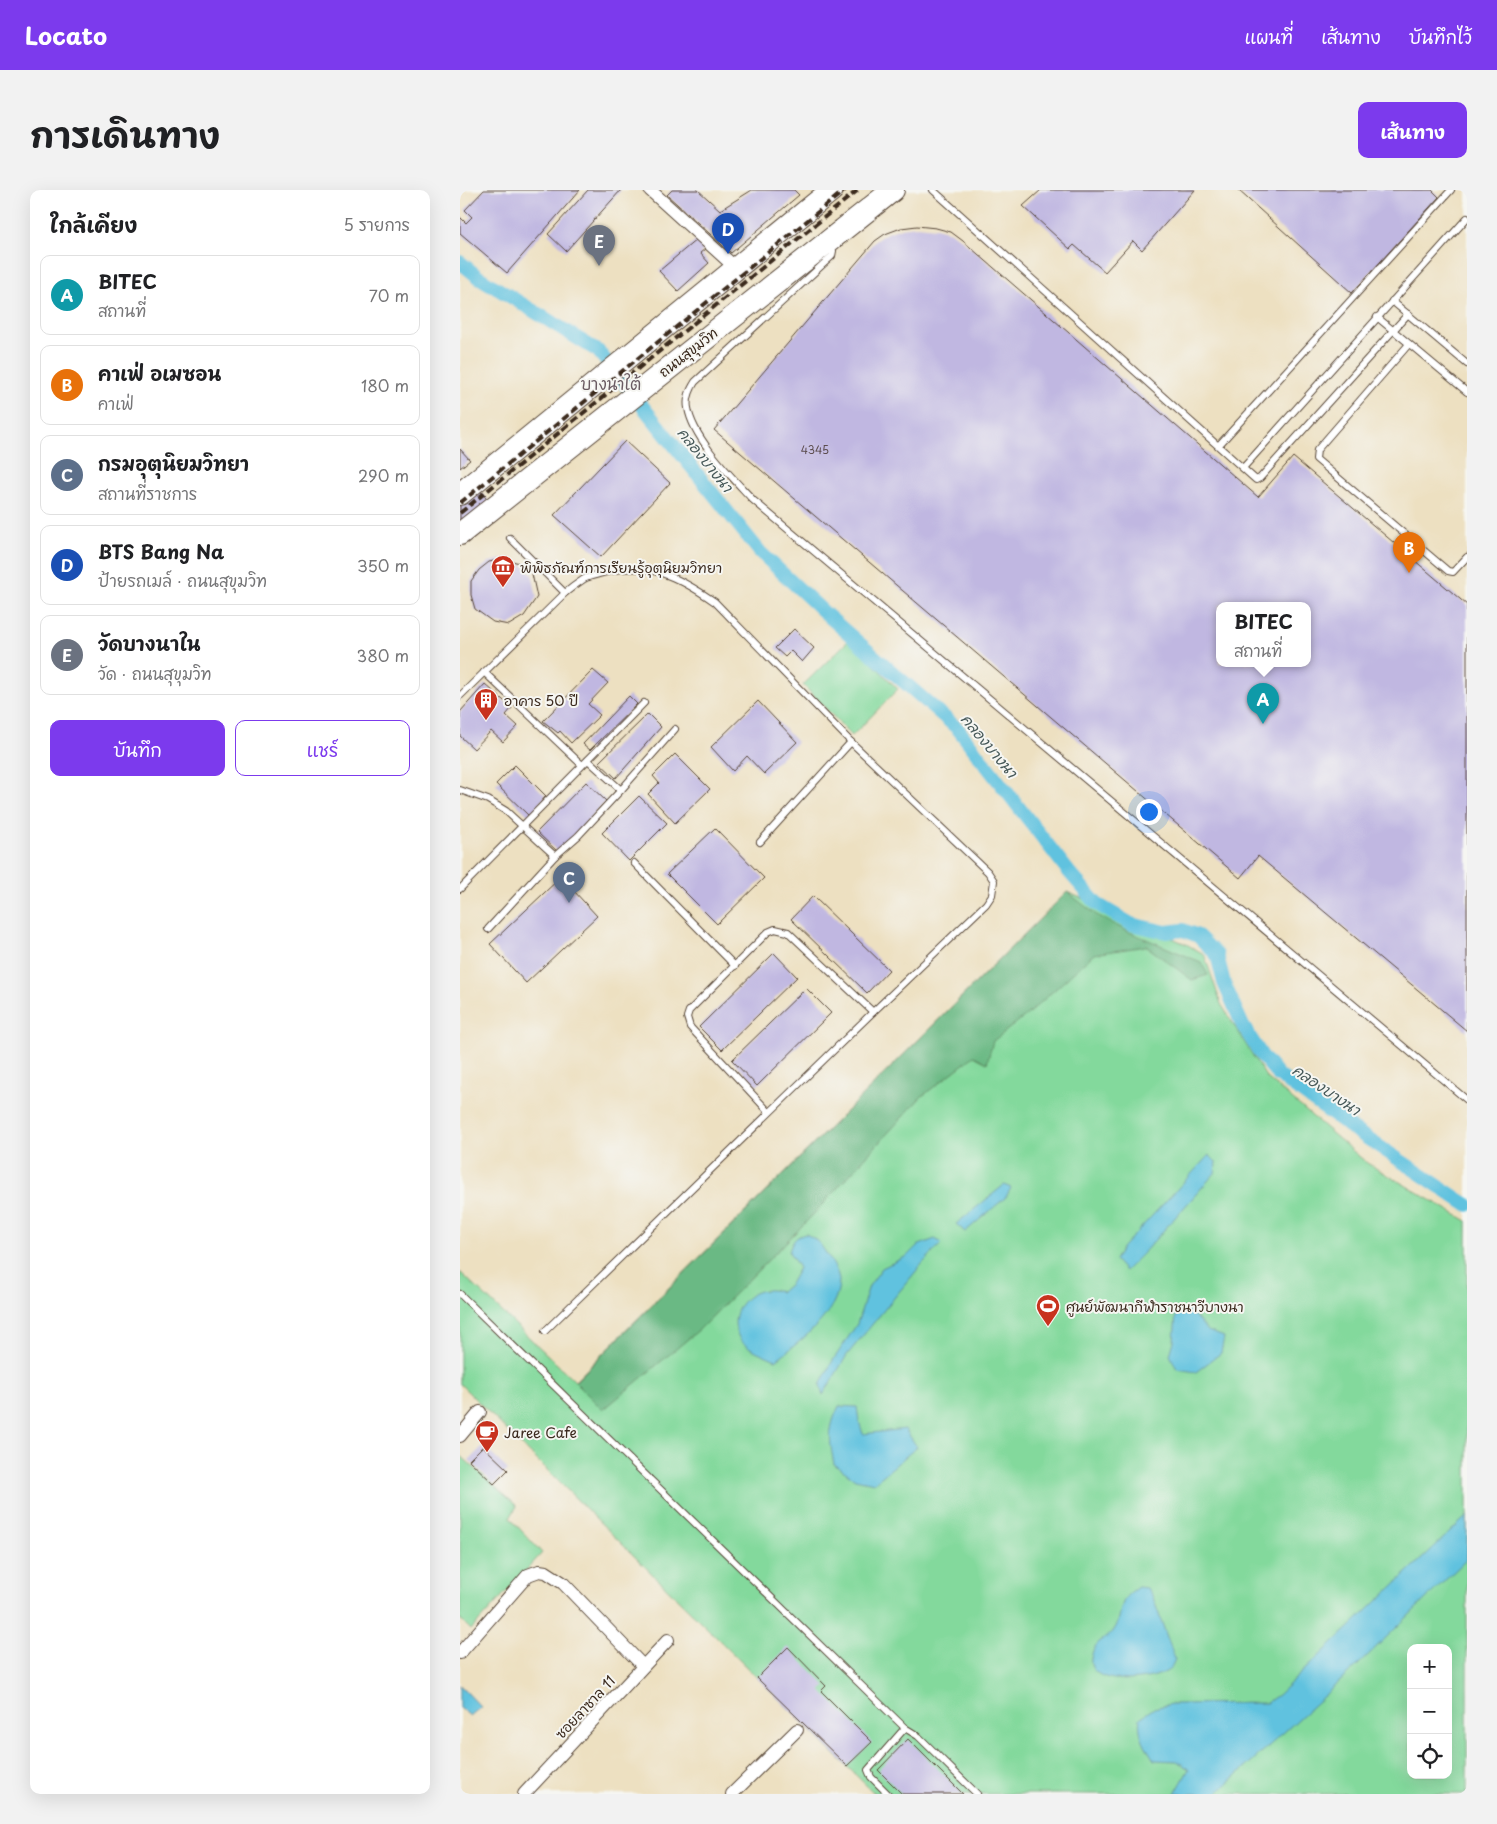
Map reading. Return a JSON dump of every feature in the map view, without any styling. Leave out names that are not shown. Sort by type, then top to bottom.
[{"type":"highway","name":"ถนนสุขุมวิท","points":[[460,534],[893,190]]},
{"type":"highway","points":[[460,494],[647,343],[829,191]]},
{"type":"street","points":[[650,190],[737,269]]},
{"type":"street","points":[[460,1436],[480,1412]]},
{"type":"street","points":[[460,1653],[528,1575],[539,1571],[546,1572],[563,1583],[643,1666]]},
{"type":"street","name":"ซอยลาซาล 11","points":[[524,1794],[668,1640]]},
{"type":"street","points":[[732,1794],[797,1730]]},
{"type":"lane","points":[[932,190],[1258,480],[1408,314]]},
{"type":"lane","points":[[1219,445],[1451,190]]},
{"type":"lane","points":[[1243,468],[1467,218]]},
{"type":"lane","points":[[829,242],[833,252],[832,256],[695,382],[689,391],[688,408],[693,422],[721,464],[753,500],[1467,1100]]},
{"type":"lane","points":[[1392,301],[1467,364]]},
{"type":"lane","points":[[1377,317],[1467,392]]},
{"type":"lane","points":[[1409,344],[1317,450],[1316,460],[1448,571],[1453,572],[1467,557]]},
{"type":"lane","points":[[510,538],[565,593]]},
{"type":"lane","points":[[460,696],[565,593],[585,578],[613,570],[638,568],[656,571],[676,578],[714,602],[851,742],[988,872],[994,881],[992,895],[986,904],[769,1112],[545,1331]]},
{"type":"lane","points":[[484,672],[582,765]]},
{"type":"lane","points":[[460,889],[644,703]]},
{"type":"lane","points":[[488,928],[555,856],[578,836],[675,729]]},
{"type":"lane","points":[[760,842],[851,742]]},
{"type":"lane","points":[[588,760],[621,790]]},
{"type":"lane","points":[[460,790],[488,800],[506,811],[555,856]]},
{"type":"lane","points":[[634,863],[734,966]]},
{"type":"lane","points":[[769,1112],[687,1022],[689,1012],[768,932],[774,929],[788,932],[873,1012]]},
{"type":"lane","points":[[460,1294],[905,1728],[918,1736],[977,1794]]},
{"type":"lane","points":[[888,1794],[871,1778],[868,1770],[905,1728]]},
{"type":"green space","points":[[849,640],[898,689],[852,736],[803,685]]},
{"type":"green space","name":"ศูนย์พัฒนากีฬาราชนาวีบางนา","points":[[1067,892],[1186,944],[1204,954],[1221,1004],[1266,1077],[1367,1163],[1467,1221],[1467,1794],[875,1794],[460,1384],[460,1272],[575,1381]]},
{"type":"green space","points":[[1067,892],[1098,916],[1127,931],[1201,962],[1208,975],[1192,980],[1146,946],[1094,954],[1029,1013],[993,1041],[987,1063],[974,1056],[921,1097],[809,1219],[700,1329],[603,1410],[575,1382]]},
{"type":"green space","points":[[460,1455],[517,1506],[510,1518],[542,1553],[471,1630],[460,1619]]},
{"type":"water","points":[[1209,1155],[1216,1162],[1215,1173],[1125,1271],[1115,1260],[1122,1248]]},
{"type":"water","points":[[1004,1185],[1011,1188],[1006,1197],[965,1232],[956,1224]]},
{"type":"water","points":[[806,1234],[820,1244],[830,1259],[838,1274],[837,1292],[833,1304],[816,1326],[776,1360],[742,1342],[735,1322],[737,1312],[749,1296],[769,1290],[781,1292],[790,1284],[799,1268],[789,1252],[791,1245],[799,1236]]},
{"type":"water","points":[[935,1239],[942,1243],[922,1264],[847,1355],[823,1395],[820,1385],[832,1362],[857,1324],[869,1286],[882,1268],[907,1256],[917,1246]]},
{"type":"water","points":[[1188,1309],[1208,1331],[1224,1337],[1221,1353],[1196,1372],[1177,1369],[1170,1355],[1174,1341],[1176,1313]]},
{"type":"water","points":[[839,1406],[857,1407],[863,1434],[905,1429],[917,1447],[874,1483],[855,1479],[834,1464],[830,1434]]},
{"type":"water","points":[[1467,1516],[1467,1559],[1359,1664],[1216,1794],[1175,1794],[1189,1769],[1177,1761],[1154,1760],[1141,1735],[1140,1718],[1154,1708],[1171,1704],[1266,1703],[1278,1695]]},
{"type":"water","points":[[1138,1587],[1147,1588],[1152,1595],[1175,1659],[1170,1669],[1151,1677],[1124,1680],[1100,1675],[1093,1668],[1091,1659],[1095,1647],[1114,1630],[1126,1597]]},
{"type":"water","points":[[460,1685],[481,1707],[470,1716],[460,1708]]},
{"type":"building","points":[[484,190],[580,190],[507,273],[460,233],[460,217],[466,223],[472,217],[465,210]]},
{"type":"building","points":[[588,190],[621,190],[566,251],[548,234]]},
{"type":"building","points":[[672,190],[698,190],[720,210],[752,190],[794,190],[799,195],[731,253],[667,195]]},
{"type":"building","points":[[1041,190],[1195,190],[1142,250],[1133,241],[1105,272],[1074,245],[1070,249],[1023,206]]},
{"type":"building","points":[[1238,190],[1432,190],[1439,197],[1352,293]]},
{"type":"building","points":[[917,226],[951,232],[1258,497],[1293,457],[1467,605],[1467,1031],[1258,856],[1240,878],[714,430],[875,241],[885,234],[901,228]]},
{"type":"building","points":[[697,239],[705,249],[700,253],[709,263],[678,291],[659,271]]},
{"type":"building","points":[[625,441],[670,483],[601,557],[554,515]]},
{"type":"building","points":[[460,449],[470,460],[460,468]]},
{"type":"building","points":[[467,474],[498,513],[460,544],[460,479]]},
{"type":"building","name":"พิพิธภัณฑ์การเรียนรู้อุตุนิยมวิทยา","points":[[503,559],[520,563],[532,574],[537,597],[524,616],[509,625],[493,622],[475,609],[471,595],[471,581],[479,570],[489,562]]},
{"type":"building","points":[[794,629],[814,648],[802,662],[791,651],[785,657],[775,648]]},
{"type":"building","points":[[593,670],[608,683],[588,704],[600,715],[571,743],[560,731],[558,733],[543,721]]},
{"type":"building","name":"อาคาร 50 ปี","points":[[485,684],[512,708],[506,715],[518,726],[503,742],[491,731],[474,749],[460,736],[460,712]]},
{"type":"building","points":[[629,696],[637,704],[590,750],[583,744]]},
{"type":"building","points":[[758,701],[797,742],[764,774],[747,756],[733,771],[711,747]]},
{"type":"building","points":[[648,714],[661,727],[616,778],[599,762]]},
{"type":"building","points":[[675,754],[710,789],[675,823],[648,794],[659,783],[653,776]]},
{"type":"building","points":[[515,765],[546,796],[529,816],[496,784]]},
{"type":"building","points":[[586,782],[606,801],[559,853],[537,832]]},
{"type":"building","points":[[639,796],[667,823],[629,861],[602,833]]},
{"type":"building","points":[[715,828],[764,878],[717,924],[667,874]]},
{"type":"building","points":[[561,877],[597,916],[526,983],[490,944]]},
{"type":"building","points":[[813,896],[889,970],[867,993],[791,919]]},
{"type":"building","points":[[774,953],[797,977],[722,1050],[699,1027]]},
{"type":"building","points":[[806,988],[831,1013],[757,1086],[732,1060]]},
{"type":"building","points":[[483,1446],[508,1470],[494,1484],[469,1460]]},
{"type":"building","points":[[788,1647],[826,1686],[821,1691],[872,1742],[847,1766],[757,1678]]},
{"type":"building","points":[[908,1739],[963,1794],[902,1794],[878,1770]]},
{"type":"waterway","name":"คลองบางนา","points":[[460,262],[477,276],[598,351],[760,552],[827,615],[958,729],[1069,872],[1097,904],[1131,924],[1166,932],[1183,930],[1198,936],[1217,955],[1224,983],[1243,1026],[1262,1056],[1278,1075],[1353,1129],[1467,1205]]},
{"type":"railway","points":[[460,503],[845,190]]},
{"type":"railway","points":[[460,513],[858,190]]},
{"type":"place","name":"BTS Bang Na","points":[[728,254]]},
{"type":"place","name":"วัดบางนาใน","points":[[599,266]]},
{"type":"place","name":"คาเฟ่ อเมซอน","points":[[1409,573]]},
{"type":"place","name":"พิพิธภัณฑ์การเรียนรู้อุตุนิยมวิทยา","points":[[503,588]]},
{"type":"place","name":"อาคาร 50 ปี","points":[[486,721]]},
{"type":"place","name":"BITEC","points":[[1263,724]]},
{"type":"place","name":"กรมอุตุนิยมวิทยา","points":[[569,903]]},
{"type":"place","name":"ศูนย์พัฒนากีฬาราชนาวีบางนา","points":[[1048,1327]]},
{"type":"place","name":"Jaree Cafe","points":[[487,1453]]},
{"type":"district","name":"บางนาใต้","points":[[611,383]]}]
